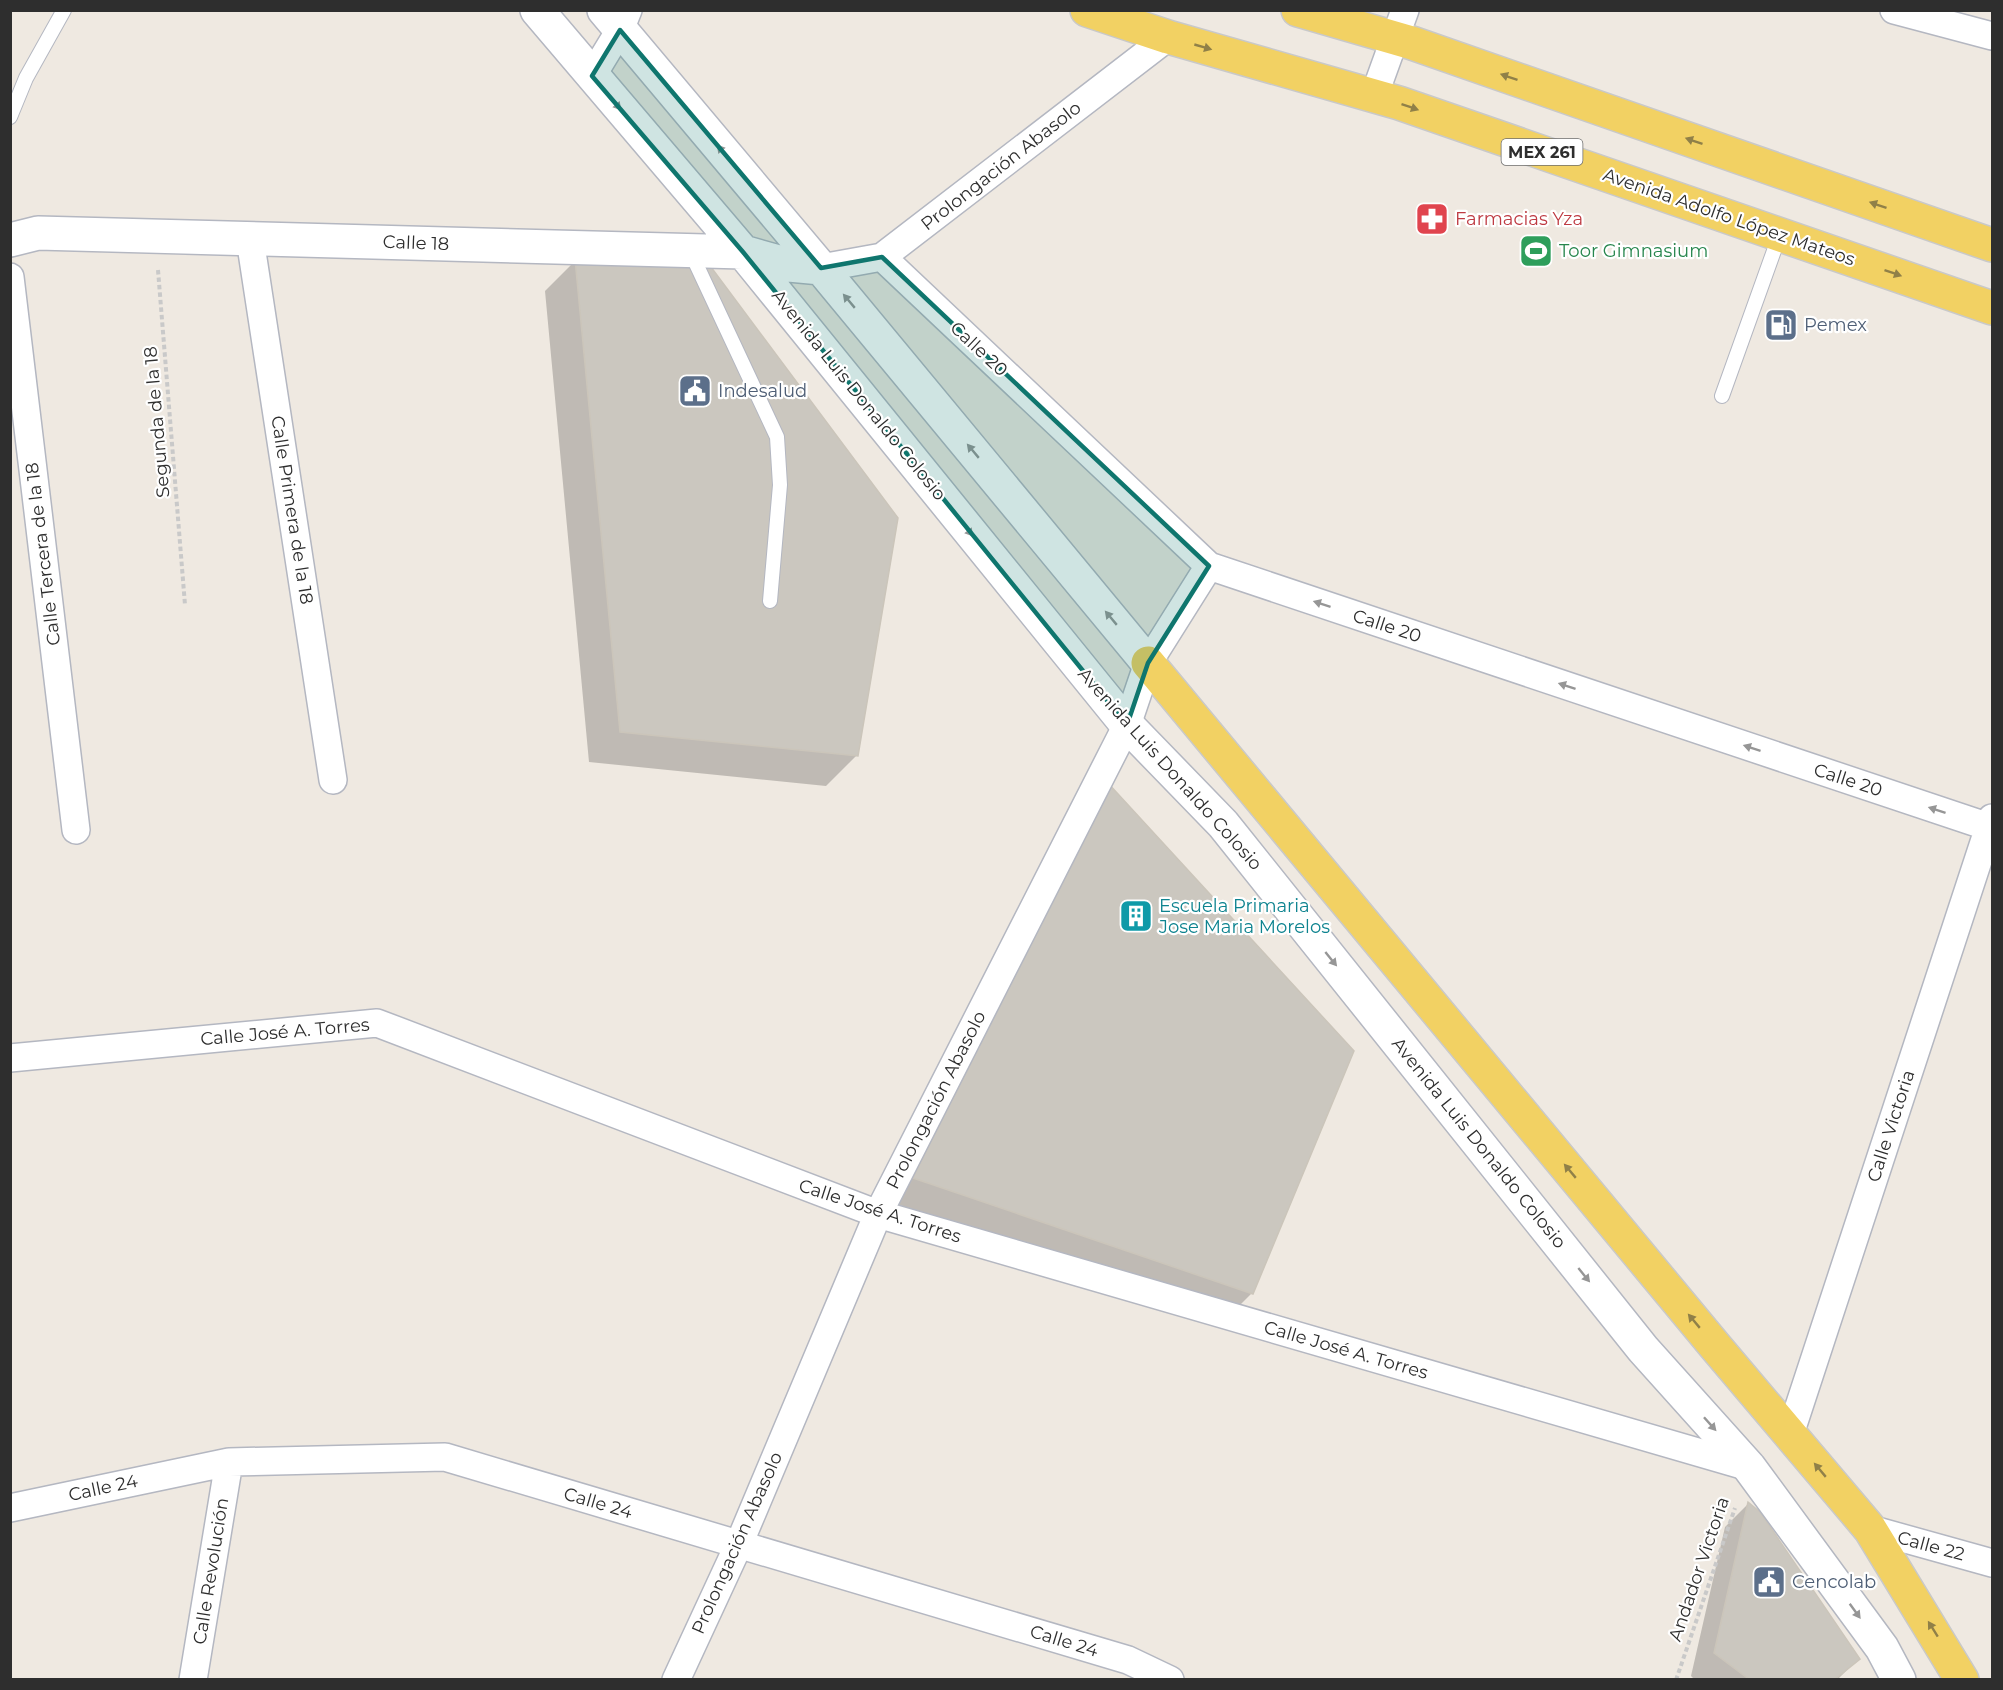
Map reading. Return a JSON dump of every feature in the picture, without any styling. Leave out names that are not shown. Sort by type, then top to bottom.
[{"type":"main road","name":"Avenida Luis Donaldo Colosio","points":[[537,10],[743,252],[1127,725],[1223,824],[1643,1349],[1749,1467],[1882,1648],[1899,1680]]},
{"type":"main road","name":"Avenida Adolfo López Mateos","points":[[1087,10],[1168,37],[1374,96],[1992,308]]},
{"type":"main road","points":[[1298,10],[1400,25],[1992,245]]},
{"type":"main road","points":[[618,17],[821,268],[1148,663],[1870,1529],[1962,1680]]},
{"type":"main road","name":"Calle 18","points":[[10,240],[38,233],[743,252],[789,265],[821,268]]},
{"type":"street","points":[[1894,10],[1992,36]]},
{"type":"street","points":[[592,76],[618,17]]},
{"type":"street","points":[[1374,96],[1400,25]]},
{"type":"street","name":"Prolongación Abasolo","points":[[821,268],[882,257],[1168,37]]},
{"type":"street","name":"Calle Primera de la 18","points":[[250,239],[333,780]]},
{"type":"street","name":"Calle 20","points":[[882,257],[1209,566],[1991,824]]},
{"type":"street","name":"Calle Tercera de la 18","points":[[10,277],[76,830]]},
{"type":"street","name":"Prolongación Abasolo","points":[[676,1680],[739,1544],[878,1214],[1127,725],[1148,663],[1209,566]]},
{"type":"street","name":"Calle Victoria","points":[[1790,1434],[1991,824]]},
{"type":"street","name":"Calle José A. Torres","points":[[10,1058],[377,1023],[878,1214],[1749,1467]]},
{"type":"street","name":"Calle 24","points":[[10,1508],[229,1462],[445,1457],[1128,1660],[1170,1680]]},
{"type":"street","name":"Calle Revolución","points":[[193,1680],[229,1462]]},
{"type":"street","name":"Calle 22","points":[[1870,1529],[1992,1563]]},
{"type":"lane","points":[[10,117],[26,78],[64,10]]},
{"type":"lane","points":[[1722,396],[1780,234]]},
{"type":"lane","points":[[690,251],[777,437],[780,485],[770,601]]},
{"type":"path","name":"Segunda de la 18","points":[[156,237],[185,604]]},
{"type":"path","name":"Andador Victoria","points":[[1676,1680],[1749,1467]]},
{"type":"highlighted area","points":[[620,30],[821,268],[882,257],[1209,566],[1148,663],[1127,725],[743,252],[592,76]]},
{"type":"building","name":"Indesalud","points":[[575,259],[708,263],[898,518],[858,756],[620,732]]},
{"type":"building","name":"Escuela Primaria Jose Maria Morelos","points":[[1107,782],[1354,1051],[1253,1294],[913,1178]]},
{"type":"building","name":"Cencolab","points":[[1748,1502],[1760,1512],[1860,1659],[1834,1680],[1750,1680],[1714,1653]]},
{"type":"place","name":"Farmacias Yza","points":[[1432,219]]},
{"type":"place","name":"Toor Gimnasium","points":[[1536,251]]},
{"type":"place","name":"Pemex","points":[[1781,325]]},
{"type":"place","name":"Indesalud","points":[[695,391]]},
{"type":"place","name":"Escuela Primaria Jose Maria Morelos","points":[[1136,916]]},
{"type":"place","name":"Cencolab","points":[[1769,1582]]}]
